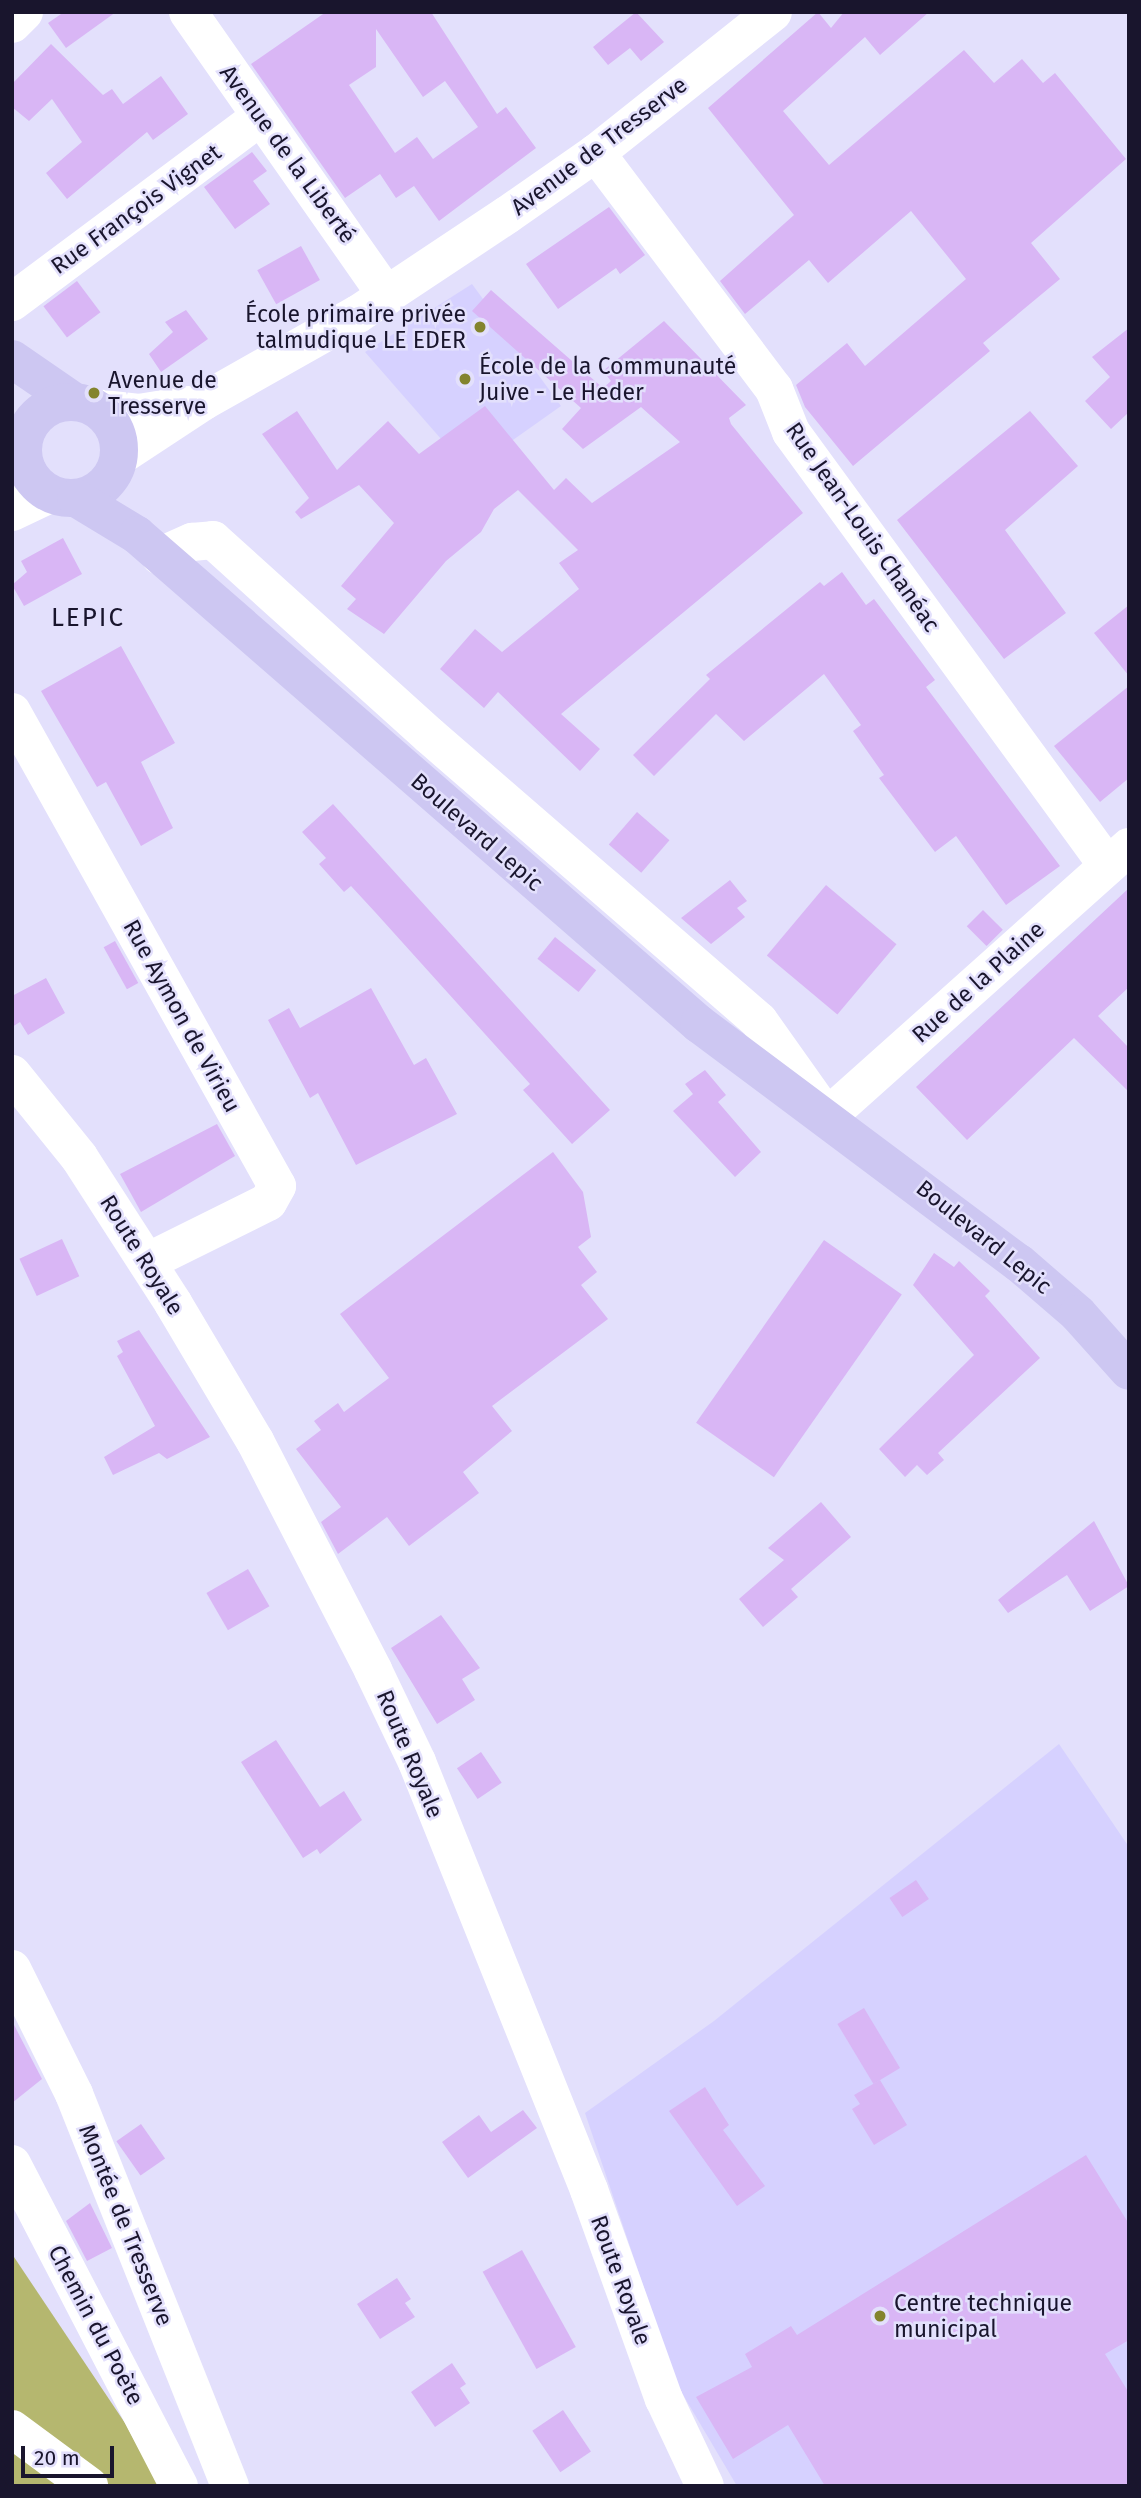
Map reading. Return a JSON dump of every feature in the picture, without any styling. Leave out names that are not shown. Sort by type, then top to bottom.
[{"type":"main road","points":[[12,359],[84,405],[115,429],[116,466],[92,494],[63,496],[18,459],[31,421],[43,410],[84,405]]},
{"type":"main road","name":"Boulevard Lepic","points":[[116,466],[149,545]]},
{"type":"main road","name":"Boulevard Lepic","points":[[63,496],[149,545],[699,1024],[827,1116],[1019,1263],[1078,1314],[1129,1371]]},
{"type":"street","points":[[12,24],[24,12]]},
{"type":"street","name":"Avenue de la Liberté","points":[[188,12],[387,296]]},
{"type":"street","name":"Avenue de Tresserve","points":[[116,466],[204,401],[387,296],[596,153],[773,12]]},
{"type":"street","name":"Rue François Vignet","points":[[12,302],[260,117]]},
{"type":"street","name":"Rue Jean-Louis Chanéac","points":[[596,153],[774,388],[791,432],[1118,856]]},
{"type":"street","name":"Avenue de Tresserve","points":[[84,405],[139,413],[204,401]]},
{"type":"street","points":[[12,512],[63,496]]},
{"type":"street","name":"Boulevard Lepic","points":[[149,545],[213,540],[430,736],[759,1021],[827,1116]]},
{"type":"street","name":"Rue Aymon de Virieu","points":[[12,712],[277,1186],[268,1202],[148,1262]]},
{"type":"street","name":"Rue de la Plaine","points":[[827,1116],[1118,856]]},
{"type":"street","name":"Route Royale","points":[[12,1074],[79,1157],[148,1262],[270,1470],[412,1752],[589,2190],[664,2399],[705,2486]]},
{"type":"street","name":"Montée de Tresserve","points":[[12,1969],[74,2095],[230,2486]]},
{"type":"street","name":"Chemin du Poète","points":[[12,2164],[179,2486]]},
{"type":"street","points":[[179,2359],[161,2367],[212,2486]]},
{"type":"street","points":[[12,2429],[89,2486]]},
{"type":"shaded area","name":"École de la Communauté Juive - Le Heder","points":[[472,284],[561,406],[469,471],[365,352]]},
{"type":"shaded area","points":[[1059,1744],[1129,1847],[1129,2486],[737,2486],[676,2383],[585,2113],[714,2021]]},
{"type":"green space","points":[[12,2254],[125,2423],[159,2486],[12,2486]]},
{"type":"building","points":[[64,12],[116,12],[66,48],[48,23]]},
{"type":"building","points":[[326,12],[431,12],[497,114],[506,107],[536,148],[439,221],[414,186],[396,198],[380,174],[345,198],[251,64]],"holes":[[[376,29],[423,97],[445,81],[478,127],[433,159],[417,137],[395,153],[349,85],[376,67]]]},
{"type":"building","points":[[636,12],[664,42],[641,61],[630,48],[608,65],[593,47]]},
{"type":"building","points":[[818,12],[831,28],[844,12],[929,12],[880,55],[865,37],[783,111],[829,165],[964,50],[994,83],[1022,59],[1043,83],[1055,73],[1126,159],[1031,243],[1060,279],[983,343],[990,351],[853,466],[805,407],[796,385],[847,343],[865,366],[966,279],[911,211],[828,283],[809,260],[745,314],[720,281],[794,215],[708,108]]},
{"type":"building","points":[[51,44],[103,95],[112,89],[123,104],[161,76],[188,114],[153,140],[147,132],[67,199],[46,173],[82,142],[52,99],[29,121],[12,107],[12,84]]},
{"type":"building","points":[[252,152],[267,171],[253,181],[270,204],[235,229],[204,187]]},
{"type":"building","points":[[609,207],[645,255],[620,274],[616,268],[558,309],[526,264]]},
{"type":"building","points":[[301,246],[320,280],[276,304],[257,270]]},
{"type":"building","points":[[77,281],[100,312],[67,337],[43,306]]},
{"type":"building","points":[[491,290],[603,388],[611,381],[603,371],[664,321],[746,405],[729,418],[731,424],[803,513],[561,714],[600,749],[580,771],[498,692],[484,708],[440,669],[475,629],[502,652],[579,589],[559,563],[578,550],[518,490],[494,509],[481,532],[446,561],[384,634],[347,609],[356,599],[341,586],[394,523],[359,485],[301,519],[295,512],[309,498],[262,434],[297,411],[337,470],[388,421],[419,454],[485,406],[554,490],[566,478],[592,503],[680,442],[641,407],[583,449],[562,429],[581,408],[472,311]]},
{"type":"building","points":[[186,310],[208,339],[161,372],[149,354],[173,332],[165,322]]},
{"type":"building","points":[[1129,328],[1129,412],[1111,429],[1085,401],[1110,377],[1092,357]]},
{"type":"building","points":[[1030,411],[1078,466],[1005,530],[1066,613],[1004,659],[897,520]]},
{"type":"building","points":[[63,538],[82,574],[24,606],[12,585],[27,572],[21,561]]},
{"type":"building","points":[[842,572],[866,605],[874,599],[935,680],[926,687],[1060,866],[1006,905],[956,836],[935,852],[879,778],[884,775],[853,731],[861,725],[824,674],[744,741],[716,714],[654,776],[633,755],[710,679],[706,675],[820,582],[824,586]]},
{"type":"building","points":[[1129,605],[1129,676],[1094,633]]},
{"type":"building","points":[[121,646],[175,743],[141,762],[173,828],[141,846],[106,782],[97,787],[41,691]]},
{"type":"building","points":[[1129,686],[1129,778],[1100,802],[1054,746]]},
{"type":"building","points":[[333,804],[610,1110],[572,1144],[523,1090],[530,1084],[375,912],[351,886],[344,892],[319,864],[326,858],[302,832]]},
{"type":"building","points":[[637,812],[669,840],[641,873],[609,844]]},
{"type":"building","points":[[730,880],[747,901],[737,908],[745,917],[711,944],[681,918]]},
{"type":"building","points":[[826,885],[896,944],[837,1015],[767,955]]},
{"type":"building","points":[[1129,888],[1129,987],[1098,1016],[1129,1048],[1129,1092],[1074,1038],[967,1140],[916,1087]]},
{"type":"building","points":[[983,910],[1003,930],[987,946],[967,926]]},
{"type":"building","points":[[555,937],[596,970],[579,992],[537,959]]},
{"type":"building","points":[[115,941],[138,983],[127,989],[104,947]]},
{"type":"building","points":[[46,978],[65,1013],[28,1035],[20,1022],[12,1027],[12,996]]},
{"type":"building","points":[[371,988],[414,1065],[426,1058],[457,1114],[356,1165],[318,1093],[310,1098],[268,1020],[289,1008],[300,1028]]},
{"type":"building","points":[[705,1070],[726,1095],[718,1102],[761,1152],[735,1177],[673,1111],[693,1094],[685,1084]]},
{"type":"building","points":[[217,1124],[235,1156],[141,1212],[120,1174]]},
{"type":"building","points":[[553,1152],[583,1192],[591,1237],[578,1247],[597,1272],[581,1285],[608,1319],[492,1406],[512,1431],[463,1472],[479,1493],[409,1546],[387,1517],[338,1554],[321,1522],[341,1507],[296,1449],[321,1430],[314,1421],[338,1403],[344,1412],[389,1378],[340,1314]]},
{"type":"building","points":[[62,1239],[79,1276],[37,1296],[19,1259]]},
{"type":"building","points":[[824,1240],[902,1294],[774,1477],[696,1423]]},
{"type":"building","points":[[934,1253],[954,1267],[959,1261],[990,1291],[985,1296],[1040,1358],[938,1453],[944,1460],[927,1475],[917,1465],[905,1477],[879,1449],[974,1355],[913,1285]]},
{"type":"building","points":[[139,1330],[210,1437],[167,1459],[159,1453],[113,1475],[104,1457],[155,1426],[117,1356],[123,1352],[117,1341]]},
{"type":"building","points":[[821,1502],[851,1537],[791,1589],[798,1597],[763,1627],[739,1599],[784,1560],[768,1548]]},
{"type":"building","points":[[1094,1521],[1129,1586],[1090,1611],[1067,1575],[1008,1613],[998,1600]]},
{"type":"building","points":[[248,1569],[270,1606],[228,1630],[206,1593]]},
{"type":"building","points":[[441,1615],[480,1668],[462,1679],[475,1700],[437,1724],[391,1648]]},
{"type":"building","points":[[276,1740],[320,1807],[344,1791],[362,1820],[320,1854],[317,1849],[303,1858],[241,1762]]},
{"type":"building","points":[[481,1752],[502,1783],[478,1799],[457,1768]]},
{"type":"building","points":[[916,1880],[929,1899],[902,1917],[889,1898]]},
{"type":"building","points":[[864,2008],[900,2068],[873,2084],[837,2024]]},
{"type":"building","points":[[12,2021],[42,2079],[12,2103]]},
{"type":"building","points":[[880,2080],[907,2125],[874,2145],[852,2109],[860,2104],[854,2095]]},
{"type":"building","points":[[705,2087],[729,2125],[723,2130],[765,2186],[737,2206],[669,2111]]},
{"type":"building","points":[[523,2110],[537,2128],[468,2178],[442,2142],[479,2115],[491,2132]]},
{"type":"building","points":[[141,2124],[165,2158],[141,2176],[116,2141]]},
{"type":"building","points":[[1086,2155],[1129,2224],[1129,2340],[1105,2354],[1129,2393],[1129,2486],[825,2486],[788,2425],[733,2459],[696,2397],[752,2367],[745,2354],[791,2326],[797,2335]]},
{"type":"building","points":[[90,2203],[112,2248],[87,2261],[66,2221]]},
{"type":"building","points":[[522,2250],[576,2347],[536,2369],[483,2272]]},
{"type":"building","points":[[397,2278],[411,2299],[405,2303],[415,2317],[380,2339],[357,2304]]},
{"type":"building","points":[[452,2363],[466,2384],[460,2388],[470,2403],[435,2427],[411,2392]]},
{"type":"building","points":[[563,2410],[591,2451],[560,2472],[532,2431]]},
{"type":"place","name":"École primaire privée talmudique LE EDER","points":[[480,327]]},
{"type":"place","name":"École de la Communauté Juive - Le Heder","points":[[465,379]]},
{"type":"place","name":"Avenue de Tresserve","points":[[94,393]]},
{"type":"place","name":"Centre technique municipal","points":[[880,2316]]},
{"type":"district","name":"LEPIC","points":[[88,618]]}]
